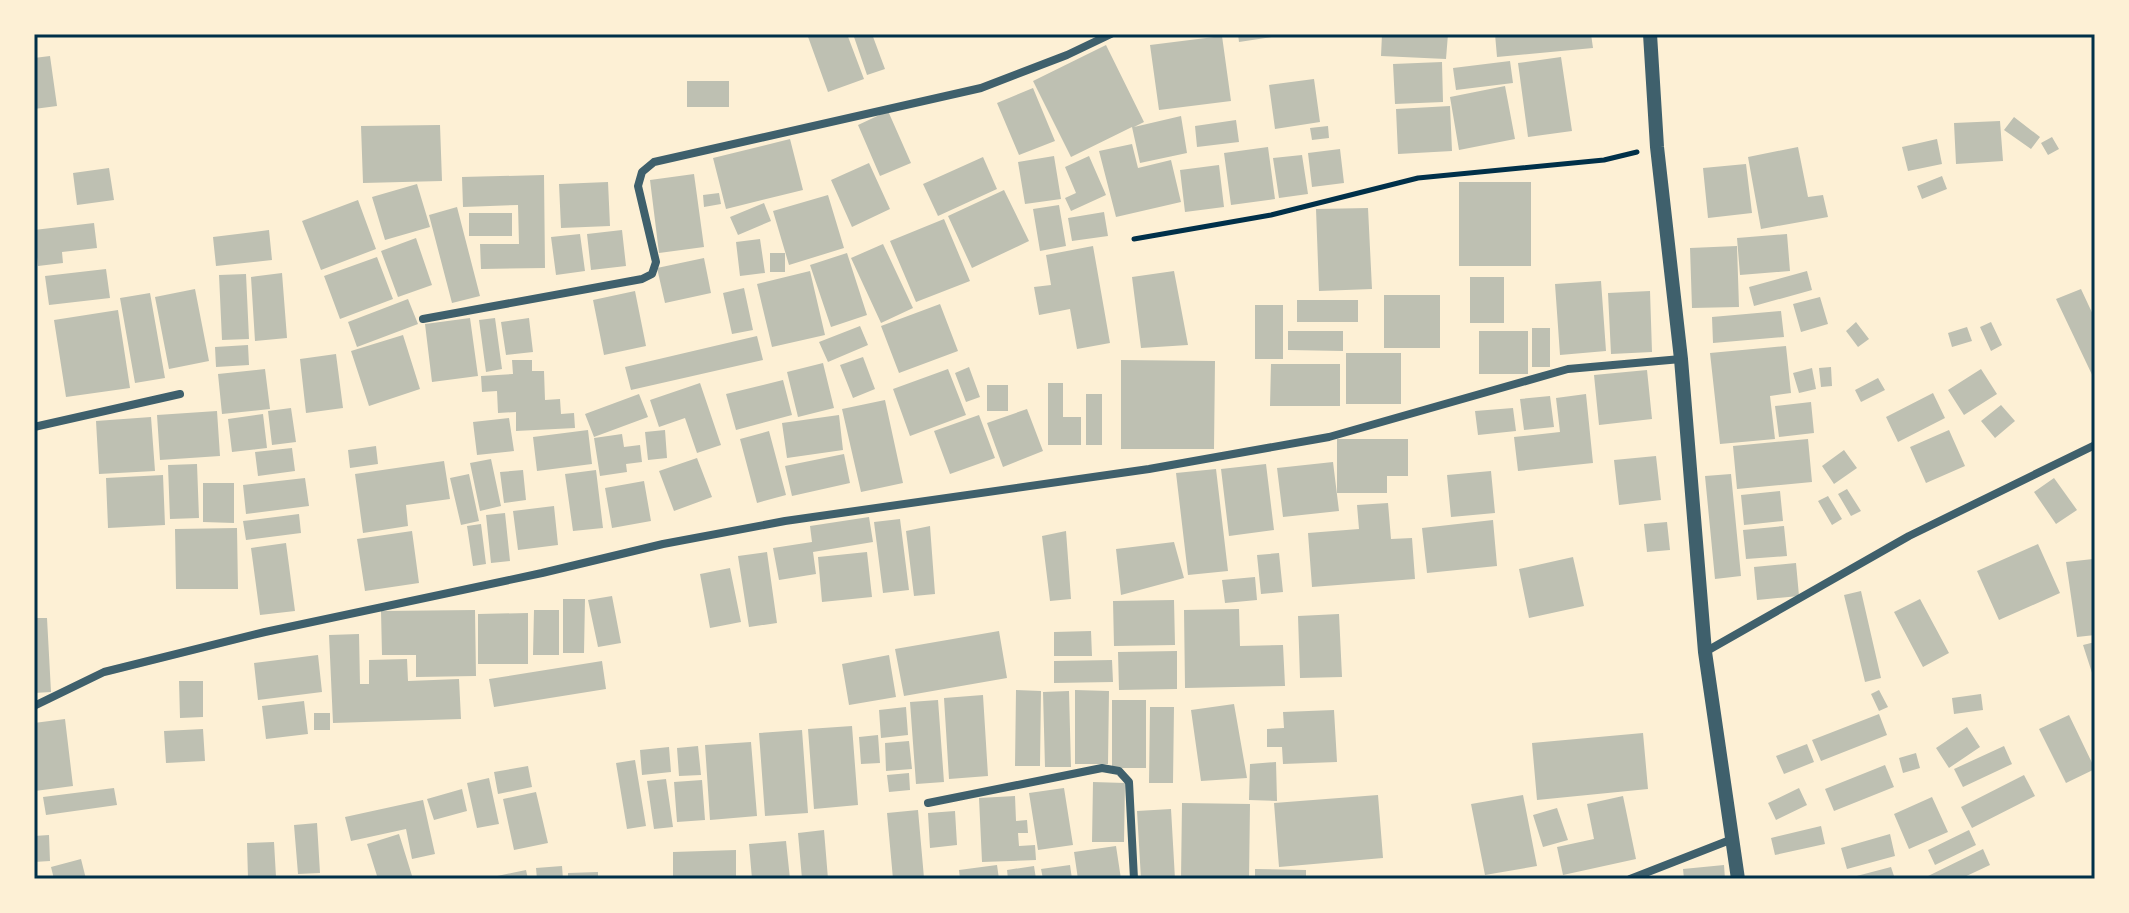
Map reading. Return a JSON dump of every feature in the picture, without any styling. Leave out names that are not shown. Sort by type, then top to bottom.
[{"type":"street","points":[[423,319],[642,279],[652,274],[656,262],[638,186],[642,172],[654,162],[981,88],[1067,55],[1111,34]]},
{"type":"street","points":[[1650,34],[1657,147],[1681,359],[1705,652],[1738,879]]},
{"type":"street","points":[[34,706],[104,672],[265,632],[663,544],[785,521],[1149,469],[1329,437],[1568,369],[1681,359]]},
{"type":"street","points":[[34,427],[180,394]]},
{"type":"street","points":[[1705,652],[1909,536],[2095,445]]},
{"type":"street","points":[[928,803],[1102,768],[1119,771],[1129,782],[1134,879]]},
{"type":"street","points":[[1630,879],[1730,840]]},
{"type":"path","points":[[1134,239],[1271,215],[1418,178],[1604,160],[1657,147]]},
{"type":"building","points":[[807,34],[847,34],[864,79],[828,92]]},
{"type":"building","points":[[853,34],[872,34],[885,69],[867,75]]},
{"type":"building","points":[[1238,34],[1279,34],[1279,36],[1239,42]]},
{"type":"building","points":[[1382,34],[1448,34],[1446,59],[1381,56]]},
{"type":"building","points":[[1495,34],[1591,34],[1593,48],[1497,57]]},
{"type":"building","points":[[1222,36],[1231,101],[1159,110],[1150,45]]},
{"type":"building","points":[[1106,45],[1144,122],[1134,127],[1181,116],[1187,153],[1140,163],[1132,127],[1071,157],[1033,81]]},
{"type":"building","points":[[50,56],[57,106],[34,109],[34,58]]},
{"type":"building","points":[[1561,57],[1572,131],[1528,137],[1518,63]]},
{"type":"building","points":[[1510,61],[1513,83],[1456,90],[1453,68]]},
{"type":"building","points":[[1442,62],[1443,102],[1395,104],[1393,64]]},
{"type":"building","points":[[1314,79],[1320,122],[1275,129],[1269,85]]},
{"type":"building","points":[[687,81],[729,81],[729,107],[687,107]]},
{"type":"building","points":[[1505,86],[1515,139],[1459,150],[1450,97]]},
{"type":"building","points":[[1033,88],[1055,141],[1019,155],[997,103]]},
{"type":"building","points":[[1450,106],[1452,151],[1398,154],[1396,109]]},
{"type":"building","points":[[888,111],[911,163],[880,176],[858,125]]},
{"type":"building","points":[[2014,117],[2040,137],[2031,149],[2004,130]]},
{"type":"building","points":[[1236,120],[1239,142],[1197,147],[1195,126]]},
{"type":"building","points":[[2000,121],[2003,161],[1956,164],[1954,123]]},
{"type":"building","points":[[440,125],[442,181],[363,183],[361,126]]},
{"type":"building","points":[[1328,126],[1329,138],[1312,140],[1310,128]]},
{"type":"building","points":[[2052,137],[2059,149],[2048,155],[2041,143]]},
{"type":"building","points":[[790,139],[803,190],[726,209],[713,158]]},
{"type":"building","points":[[1937,139],[1942,164],[1908,171],[1902,147]]},
{"type":"building","points":[[1132,144],[1138,168],[1171,160],[1181,202],[1116,217],[1099,151]]},
{"type":"building","points":[[1268,147],[1275,199],[1231,205],[1224,153]]},
{"type":"building","points":[[1798,147],[1808,197],[1823,195],[1828,217],[1761,229],[1748,157]]},
{"type":"building","points":[[1340,149],[1344,183],[1312,187],[1308,153]]},
{"type":"building","points":[[1302,155],[1308,194],[1279,198],[1273,158]]},
{"type":"building","points":[[1054,156],[1061,199],[1025,204],[1018,162]]},
{"type":"building","points":[[1089,156],[1106,195],[1071,211],[1065,198],[1076,193],[1065,167]]},
{"type":"building","points":[[983,157],[997,189],[938,216],[923,184]]},
{"type":"building","points":[[869,163],[890,209],[852,227],[831,180]]},
{"type":"building","points":[[1746,164],[1752,213],[1708,218],[1703,168]]},
{"type":"building","points":[[1219,165],[1224,207],[1185,212],[1180,170]]},
{"type":"building","points":[[109,168],[114,200],[77,205],[73,173]]},
{"type":"building","points":[[694,174],[704,247],[659,253],[650,180]]},
{"type":"building","points":[[544,175],[545,268],[481,269],[480,244],[519,244],[518,205],[463,207],[462,177]]},
{"type":"building","points":[[1942,176],[1947,189],[1922,199],[1917,186]]},
{"type":"building","points":[[608,182],[610,226],[561,228],[559,184]]},
{"type":"building","points":[[1459,182],[1531,182],[1531,266],[1459,266]]},
{"type":"building","points":[[417,184],[430,227],[385,240],[372,197]]},
{"type":"building","points":[[1004,190],[1029,241],[972,268],[948,216]]},
{"type":"building","points":[[719,193],[721,204],[704,207],[703,195]]},
{"type":"building","points":[[828,195],[844,248],[789,265],[773,211]]},
{"type":"building","points":[[358,200],[376,249],[321,270],[302,221]]},
{"type":"building","points":[[764,203],[771,221],[738,235],[730,217]]},
{"type":"building","points":[[1059,205],[1066,246],[1040,251],[1033,209]]},
{"type":"building","points":[[457,207],[480,296],[452,303],[429,215]]},
{"type":"building","points":[[1368,208],[1372,289],[1319,291],[1316,209]]},
{"type":"building","points":[[1104,212],[1108,236],[1072,241],[1068,218]]},
{"type":"building","points":[[469,213],[512,213],[512,236],[469,236]]},
{"type":"building","points":[[944,219],[970,281],[916,302],[890,241]]},
{"type":"building","points":[[94,223],[97,248],[62,252],[63,263],[38,266],[34,230]]},
{"type":"building","points":[[269,230],[272,260],[216,266],[213,237]]},
{"type":"building","points":[[622,230],[626,266],[591,270],[587,234]]},
{"type":"building","points":[[580,234],[585,271],[556,275],[551,237]]},
{"type":"building","points":[[1787,234],[1790,271],[1740,275],[1737,238]]},
{"type":"building","points":[[416,238],[432,285],[398,297],[381,251]]},
{"type":"building","points":[[760,239],[765,273],[740,276],[736,242]]},
{"type":"building","points":[[883,244],[913,308],[881,323],[851,258]]},
{"type":"building","points":[[1093,246],[1110,343],[1077,349],[1070,309],[1039,315],[1034,287],[1051,285],[1046,255]]},
{"type":"building","points":[[1737,246],[1739,307],[1692,308],[1690,248]]},
{"type":"building","points":[[770,253],[785,253],[785,272],[770,272]]},
{"type":"building","points":[[847,253],[867,315],[831,327],[810,265]]},
{"type":"building","points":[[377,257],[393,299],[340,319],[324,276]]},
{"type":"building","points":[[704,258],[711,293],[665,303],[657,268]]},
{"type":"building","points":[[106,269],[110,298],[49,305],[45,276]]},
{"type":"building","points":[[810,271],[825,335],[772,347],[757,284]]},
{"type":"building","points":[[1174,271],[1188,345],[1141,348],[1132,277]]},
{"type":"building","points":[[1807,271],[1812,290],[1754,306],[1749,287]]},
{"type":"building","points":[[282,273],[287,338],[255,341],[251,277]]},
{"type":"building","points":[[246,274],[249,339],[222,340],[219,275]]},
{"type":"building","points":[[1470,277],[1504,277],[1504,323],[1470,323]]},
{"type":"building","points":[[1601,281],[1606,351],[1560,355],[1555,284]]},
{"type":"building","points":[[744,288],[753,330],[732,334],[723,293]]},
{"type":"building","points":[[195,289],[209,361],[169,369],[155,297]]},
{"type":"building","points":[[2081,289],[2095,319],[2095,381],[2056,299]]},
{"type":"building","points":[[635,291],[646,346],[604,355],[593,300]]},
{"type":"building","points":[[1650,291],[1652,352],[1611,354],[1608,293]]},
{"type":"building","points":[[150,293],[165,378],[135,383],[120,298]]},
{"type":"building","points":[[1384,295],[1440,295],[1440,348],[1384,348]]},
{"type":"building","points":[[1820,297],[1828,324],[1801,332],[1793,304]]},
{"type":"building","points":[[408,299],[418,324],[357,347],[348,322]]},
{"type":"building","points":[[1297,300],[1358,300],[1358,322],[1297,322]]},
{"type":"building","points":[[940,304],[958,351],[899,373],[881,326]]},
{"type":"building","points":[[1255,305],[1283,305],[1283,359],[1255,359]]},
{"type":"building","points":[[118,310],[130,388],[66,397],[54,320]]},
{"type":"building","points":[[1781,311],[1784,337],[1713,343],[1712,317]]},
{"type":"building","points":[[470,318],[478,376],[432,382],[425,324]]},
{"type":"building","points":[[495,318],[502,369],[486,372],[479,320]]},
{"type":"building","points":[[529,318],[533,352],[506,355],[501,322]]},
{"type":"building","points":[[1856,322],[1869,339],[1858,347],[1846,331]]},
{"type":"building","points":[[1991,322],[2002,345],[1991,351],[1980,327]]},
{"type":"building","points":[[860,326],[868,345],[828,362],[819,342]]},
{"type":"building","points":[[1967,327],[1972,341],[1952,347],[1948,333]]},
{"type":"building","points":[[1532,328],[1550,328],[1550,367],[1532,367]]},
{"type":"building","points":[[1288,331],[1343,331],[1343,351],[1288,350]]},
{"type":"building","points":[[1479,331],[1528,331],[1528,374],[1479,374]]},
{"type":"building","points":[[403,335],[420,389],[369,406],[351,351]]},
{"type":"building","points":[[757,336],[763,360],[631,390],[625,367]]},
{"type":"building","points":[[248,345],[249,365],[216,367],[215,347]]},
{"type":"building","points":[[1786,346],[1791,393],[1770,396],[1775,439],[1720,444],[1710,353]]},
{"type":"building","points":[[1346,353],[1401,353],[1401,404],[1346,404]]},
{"type":"building","points":[[336,354],[343,408],[306,413],[300,359]]},
{"type":"building","points":[[863,357],[875,389],[853,398],[840,365]]},
{"type":"building","points":[[512,360],[532,360],[532,371],[544,371],[545,400],[560,399],[561,414],[574,413],[575,428],[516,431],[516,412],[498,413],[497,391],[482,392],[481,376],[513,374]]},
{"type":"building","points":[[1121,360],[1215,361],[1214,449],[1121,449]]},
{"type":"building","points":[[823,363],[834,408],[798,417],[787,372]]},
{"type":"building","points":[[1271,364],[1340,364],[1340,406],[1270,406]]},
{"type":"building","points":[[969,367],[980,397],[966,402],[955,373]]},
{"type":"building","points":[[1831,367],[1832,386],[1821,387],[1819,368]]},
{"type":"building","points":[[1812,368],[1816,389],[1799,393],[1793,373]]},
{"type":"building","points":[[265,369],[270,409],[222,414],[218,374]]},
{"type":"building","points":[[948,369],[966,415],[910,436],[893,389]]},
{"type":"building","points":[[1981,369],[1997,394],[1964,415],[1948,390]]},
{"type":"building","points":[[1647,370],[1652,419],[1599,425],[1594,375]]},
{"type":"building","points":[[1878,378],[1885,390],[1861,402],[1855,390]]},
{"type":"building","points":[[783,380],[792,415],[736,430],[726,394]]},
{"type":"building","points":[[700,383],[721,445],[697,453],[685,418],[659,427],[650,400]]},
{"type":"building","points":[[1048,383],[1063,383],[1063,417],[1081,417],[1081,445],[1048,445]]},
{"type":"building","points":[[987,385],[1008,385],[1008,411],[987,411]]},
{"type":"building","points":[[1933,393],[1945,418],[1898,442],[1886,417]]},
{"type":"building","points":[[639,394],[648,417],[594,437],[585,414]]},
{"type":"building","points":[[1086,394],[1102,394],[1102,445],[1086,445]]},
{"type":"building","points":[[1586,394],[1593,463],[1518,471],[1514,437],[1560,432],[1556,398]]},
{"type":"building","points":[[1550,396],[1554,427],[1524,430],[1520,399]]},
{"type":"building","points":[[885,400],[903,483],[861,492],[842,409]]},
{"type":"building","points":[[1811,402],[1814,433],[1779,437],[1775,406]]},
{"type":"building","points":[[2001,405],[2015,421],[1995,438],[1981,421]]},
{"type":"building","points":[[291,408],[296,442],[272,445],[268,411]]},
{"type":"building","points":[[1513,408],[1516,431],[1478,435],[1475,411]]},
{"type":"building","points":[[1027,409],[1043,451],[1003,467],[987,423]]},
{"type":"building","points":[[217,411],[220,456],[160,460],[157,415]]},
{"type":"building","points":[[263,414],[267,448],[232,452],[228,419]]},
{"type":"building","points":[[839,415],[843,450],[787,458],[782,423]]},
{"type":"building","points":[[979,415],[995,458],[950,474],[934,431]]},
{"type":"building","points":[[151,417],[155,471],[99,474],[96,421]]},
{"type":"building","points":[[509,418],[514,451],[477,455],[473,422]]},
{"type":"building","points":[[588,430],[592,464],[537,471],[533,437]]},
{"type":"building","points":[[665,430],[667,458],[648,460],[645,432]]},
{"type":"building","points":[[1949,430],[1965,466],[1926,483],[1910,447]]},
{"type":"building","points":[[769,431],[786,495],[757,503],[740,439]]},
{"type":"building","points":[[622,434],[624,447],[640,445],[642,462],[626,464],[627,472],[600,476],[594,438]]},
{"type":"building","points":[[1337,439],[1408,439],[1408,476],[1387,476],[1387,493],[1337,493]]},
{"type":"building","points":[[1808,439],[1812,482],[1737,489],[1733,446]]},
{"type":"building","points":[[376,446],[378,464],[350,468],[348,450]]},
{"type":"building","points":[[292,448],[295,471],[258,476],[255,452]]},
{"type":"building","points":[[1844,450],[1857,468],[1834,484],[1822,466]]},
{"type":"building","points":[[844,454],[850,483],[792,496],[785,466]]},
{"type":"building","points":[[1656,456],[1661,500],[1619,505],[1614,460]]},
{"type":"building","points":[[697,458],[712,497],[674,511],[659,471]]},
{"type":"building","points":[[491,459],[501,506],[480,511],[470,463]]},
{"type":"building","points":[[444,461],[450,499],[406,505],[408,526],[363,533],[355,474]]},
{"type":"building","points":[[1333,462],[1339,511],[1283,517],[1277,468]]},
{"type":"building","points":[[197,464],[199,518],[170,519],[168,465]]},
{"type":"building","points":[[1266,464],[1274,530],[1229,536],[1221,469]]},
{"type":"building","points":[[1216,469],[1228,571],[1188,575],[1176,473]]},
{"type":"building","points":[[523,470],[526,500],[504,503],[500,472]]},
{"type":"building","points":[[596,470],[603,528],[573,531],[565,474]]},
{"type":"building","points":[[1491,471],[1495,513],[1451,517],[1447,475]]},
{"type":"building","points":[[469,474],[479,521],[461,525],[450,478]]},
{"type":"building","points":[[1731,474],[1741,576],[1715,579],[1705,476]]},
{"type":"building","points":[[163,475],[165,525],[108,528],[106,478]]},
{"type":"building","points":[[305,478],[309,506],[246,514],[243,485]]},
{"type":"building","points":[[2054,478],[2077,510],[2056,524],[2034,492]]},
{"type":"building","points":[[644,481],[651,521],[612,528],[605,488]]},
{"type":"building","points":[[203,483],[234,483],[234,523],[203,522]]},
{"type":"building","points":[[1847,489],[1861,511],[1851,516],[1838,494]]},
{"type":"building","points":[[1780,491],[1783,521],[1744,525],[1741,495]]},
{"type":"building","points":[[1828,496],[1842,519],[1832,525],[1818,501]]},
{"type":"building","points":[[1388,503],[1391,539],[1412,538],[1415,579],[1312,587],[1308,533],[1359,529],[1357,505]]},
{"type":"building","points":[[554,506],[558,545],[518,550],[513,511]]},
{"type":"building","points":[[505,513],[510,561],[491,563],[486,515]]},
{"type":"building","points":[[299,514],[301,533],[246,540],[243,521]]},
{"type":"building","points":[[869,517],[873,542],[813,552],[816,574],[779,580],[773,548],[812,542],[810,526]]},
{"type":"building","points":[[900,519],[909,590],[883,593],[874,522]]},
{"type":"building","points":[[1493,520],[1497,566],[1427,573],[1422,528]]},
{"type":"building","points":[[1667,522],[1670,550],[1647,552],[1644,524]]},
{"type":"building","points":[[481,524],[486,564],[473,566],[467,526]]},
{"type":"building","points":[[930,526],[935,594],[914,596],[906,531]]},
{"type":"building","points":[[1784,526],[1787,556],[1746,559],[1743,530]]},
{"type":"building","points":[[237,528],[238,589],[176,589],[175,529]]},
{"type":"building","points":[[412,531],[419,583],[365,591],[357,539]]},
{"type":"building","points":[[1066,531],[1071,599],[1050,601],[1042,536]]},
{"type":"building","points":[[1174,542],[1184,578],[1121,595],[1116,549]]},
{"type":"building","points":[[286,543],[295,611],[260,615],[251,548]]},
{"type":"building","points":[[2038,544],[2060,593],[1999,620],[1977,571]]},
{"type":"building","points":[[767,552],[777,623],[749,627],[738,556]]},
{"type":"building","points":[[867,552],[872,597],[822,602],[818,557]]},
{"type":"building","points":[[1279,553],[1283,592],[1261,594],[1257,555]]},
{"type":"building","points":[[1573,557],[1584,606],[1529,618],[1519,569]]},
{"type":"building","points":[[2093,559],[2095,635],[2077,637],[2066,562]]},
{"type":"building","points":[[1796,563],[1799,596],[1757,600],[1754,567]]},
{"type":"building","points":[[730,568],[741,622],[710,628],[700,574]]},
{"type":"building","points":[[1255,577],[1257,600],[1225,603],[1222,580]]},
{"type":"building","points":[[1861,591],[1881,678],[1865,682],[1844,595]]},
{"type":"building","points":[[612,596],[621,643],[598,647],[588,600]]},
{"type":"building","points":[[563,599],[585,599],[584,653],[563,653]]},
{"type":"building","points":[[1920,599],[1949,653],[1923,667],[1894,612]]},
{"type":"building","points":[[1174,600],[1175,645],[1114,646],[1113,601]]},
{"type":"building","points":[[1239,609],[1240,646],[1283,645],[1285,686],[1185,688],[1184,610]]},
{"type":"building","points":[[475,610],[476,676],[416,677],[416,655],[382,655],[381,611]]},
{"type":"building","points":[[534,610],[559,610],[559,655],[533,655]]},
{"type":"building","points":[[528,613],[528,664],[478,664],[478,614]]},
{"type":"building","points":[[1339,614],[1342,677],[1300,678],[1298,616]]},
{"type":"building","points":[[34,618],[47,618],[51,692],[34,693]]},
{"type":"building","points":[[999,631],[1007,678],[904,696],[895,649]]},
{"type":"building","points":[[1091,631],[1092,656],[1054,656],[1054,632]]},
{"type":"building","points":[[359,634],[360,684],[369,684],[369,660],[407,659],[408,681],[459,679],[461,719],[333,723],[329,635]]},
{"type":"building","points":[[2095,642],[2095,679],[2094,679],[2083,645]]},
{"type":"building","points":[[1177,651],[1177,689],[1119,690],[1118,652]]},
{"type":"building","points":[[318,655],[322,692],[258,700],[254,663]]},
{"type":"building","points":[[889,655],[896,697],[849,705],[842,664]]},
{"type":"building","points":[[1112,660],[1113,682],[1054,683],[1054,661]]},
{"type":"building","points":[[602,661],[606,689],[494,707],[489,679]]},
{"type":"building","points":[[179,681],[203,681],[203,717],[180,718]]},
{"type":"building","points":[[1016,690],[1041,691],[1040,766],[1015,766]]},
{"type":"building","points":[[1075,690],[1109,691],[1108,764],[1075,764]]},
{"type":"building","points":[[1879,690],[1888,707],[1879,711],[1871,694]]},
{"type":"building","points":[[1069,691],[1071,767],[1045,767],[1043,692]]},
{"type":"building","points":[[1981,694],[1983,710],[1954,714],[1952,698]]},
{"type":"building","points":[[983,695],[988,776],[949,779],[944,698]]},
{"type":"building","points":[[938,700],[944,782],[916,784],[910,702]]},
{"type":"building","points":[[1112,700],[1146,700],[1146,768],[1112,768]]},
{"type":"building","points":[[304,701],[308,734],[266,739],[262,706]]},
{"type":"building","points":[[1234,704],[1247,778],[1201,781],[1191,710]]},
{"type":"building","points":[[906,707],[908,735],[881,738],[879,710]]},
{"type":"building","points":[[1150,707],[1174,707],[1173,783],[1149,783]]},
{"type":"building","points":[[1334,710],[1337,762],[1283,764],[1282,747],[1267,747],[1267,729],[1284,728],[1283,712]]},
{"type":"building","points":[[314,713],[330,713],[330,730],[314,730]]},
{"type":"building","points":[[1879,714],[1887,735],[1821,761],[1812,740]]},
{"type":"building","points":[[2069,715],[2095,769],[2066,783],[2039,729]]},
{"type":"building","points":[[65,719],[73,786],[35,791],[34,723]]},
{"type":"building","points":[[852,726],[858,805],[814,809],[808,729]]},
{"type":"building","points":[[1967,727],[1980,747],[1949,768],[1936,748]]},
{"type":"building","points":[[203,729],[205,761],[166,763],[164,731]]},
{"type":"building","points":[[802,730],[808,813],[765,816],[759,733]]},
{"type":"building","points":[[1643,733],[1648,789],[1537,800],[1532,743]]},
{"type":"building","points":[[878,735],[880,763],[861,764],[859,737]]},
{"type":"building","points":[[909,741],[912,769],[886,771],[885,743]]},
{"type":"building","points":[[751,742],[757,816],[710,820],[705,745]]},
{"type":"building","points":[[1807,744],[1814,762],[1784,774],[1776,756]]},
{"type":"building","points":[[698,746],[701,775],[679,776],[677,748]]},
{"type":"building","points":[[2004,746],[2012,764],[1963,787],[1954,769]]},
{"type":"building","points":[[669,747],[671,772],[642,775],[640,750]]},
{"type":"building","points":[[1916,753],[1920,768],[1903,773],[1899,758]]},
{"type":"building","points":[[635,760],[646,826],[627,829],[616,763]]},
{"type":"building","points":[[1276,762],[1277,801],[1249,800],[1250,764]]},
{"type":"building","points":[[1885,765],[1894,787],[1834,811],[1825,789]]},
{"type":"building","points":[[528,766],[532,787],[498,794],[494,772]]},
{"type":"building","points":[[909,773],[910,790],[889,792],[887,775]]},
{"type":"building","points":[[2024,775],[2035,796],[1972,828],[1961,807]]},
{"type":"building","points":[[489,778],[499,824],[477,828],[467,783]]},
{"type":"building","points":[[666,779],[673,827],[654,829],[647,781]]},
{"type":"building","points":[[702,780],[705,820],[677,822],[674,782]]},
{"type":"building","points":[[1093,782],[1125,783],[1124,842],[1092,842]]},
{"type":"building","points":[[114,788],[117,805],[46,815],[43,797]]},
{"type":"building","points":[[1064,788],[1073,845],[1038,850],[1029,793]]},
{"type":"building","points":[[1799,788],[1807,805],[1776,820],[1768,803]]},
{"type":"building","points":[[462,789],[467,811],[434,820],[427,799]]},
{"type":"building","points":[[536,792],[548,843],[514,850],[503,799]]},
{"type":"building","points":[[1378,795],[1383,858],[1279,867],[1274,803]]},
{"type":"building","points":[[1523,795],[1537,866],[1485,875],[1471,804]]},
{"type":"building","points":[[1015,796],[1016,821],[1027,820],[1028,833],[1018,833],[1019,846],[1035,845],[1036,860],[982,862],[979,798]]},
{"type":"building","points":[[1623,796],[1636,859],[1563,875],[1557,847],[1594,839],[1587,804]]},
{"type":"building","points":[[1932,797],[1948,832],[1909,849],[1894,814]]},
{"type":"building","points":[[423,800],[435,854],[412,859],[406,829],[351,841],[345,817]]},
{"type":"building","points":[[1182,803],[1250,804],[1249,879],[1181,879]]},
{"type":"building","points":[[1557,808],[1568,840],[1543,847],[1533,815]]},
{"type":"building","points":[[1171,809],[1175,879],[1141,879],[1137,811]]},
{"type":"building","points":[[918,810],[924,878],[893,879],[887,813]]},
{"type":"building","points":[[955,811],[957,845],[930,848],[928,813]]},
{"type":"building","points":[[317,823],[320,873],[298,874],[294,825]]},
{"type":"building","points":[[1821,826],[1825,844],[1775,855],[1771,838]]},
{"type":"building","points":[[824,830],[828,879],[802,879],[798,833]]},
{"type":"building","points":[[1969,830],[1976,845],[1935,865],[1928,850]]},
{"type":"building","points":[[399,834],[413,879],[378,879],[367,844]]},
{"type":"building","points":[[1890,834],[1895,856],[1847,869],[1841,848]]},
{"type":"building","points":[[49,835],[50,861],[34,862],[34,836]]},
{"type":"building","points":[[786,841],[790,879],[752,879],[749,844]]},
{"type":"building","points":[[274,842],[276,877],[248,878],[247,843]]},
{"type":"building","points":[[1116,846],[1121,879],[1078,879],[1074,852]]},
{"type":"building","points":[[1983,849],[1990,865],[1960,879],[1922,879]]},
{"type":"building","points":[[736,850],[736,879],[673,879],[673,852]]},
{"type":"building","points":[[81,859],[86,879],[54,879],[51,867]]},
{"type":"building","points":[[997,865],[999,879],[960,879],[959,870]]},
{"type":"building","points":[[1070,865],[1072,879],[1043,879],[1041,869]]},
{"type":"building","points":[[1724,865],[1725,879],[1684,879],[1683,869]]},
{"type":"building","points":[[562,866],[563,879],[537,879],[536,868]]},
{"type":"building","points":[[1034,866],[1036,879],[1008,879],[1007,870]]},
{"type":"building","points":[[1891,867],[1895,879],[1849,879],[1849,878]]},
{"type":"building","points":[[1255,869],[1306,870],[1306,879],[1255,879]]},
{"type":"building","points":[[526,870],[528,879],[488,879],[488,878]]},
{"type":"building","points":[[598,872],[598,879],[568,879],[568,873]]}]
